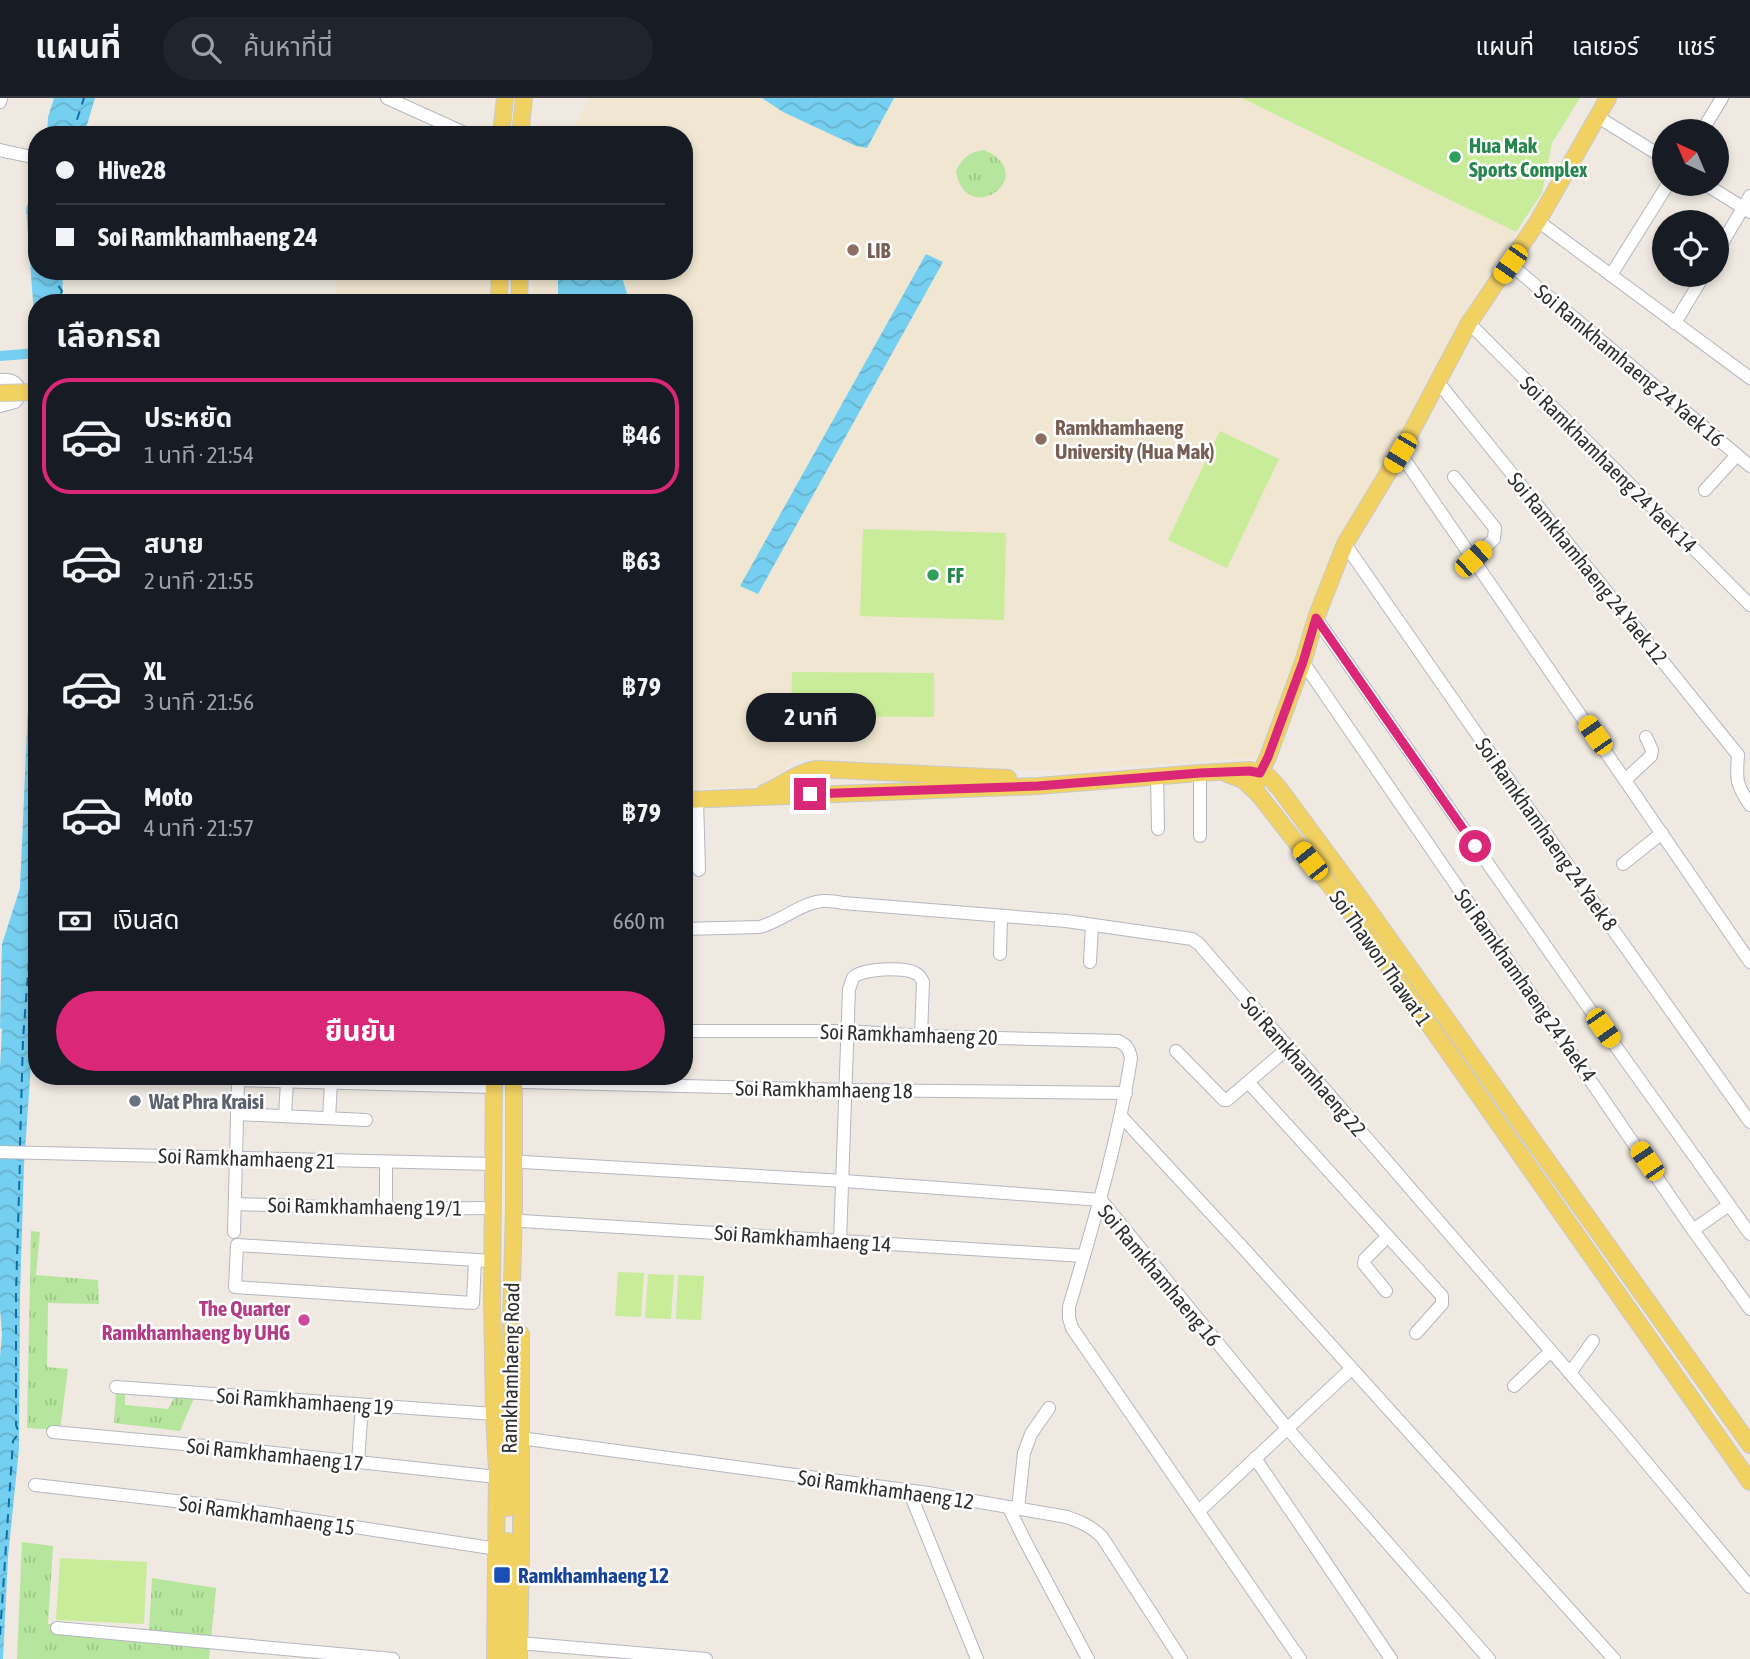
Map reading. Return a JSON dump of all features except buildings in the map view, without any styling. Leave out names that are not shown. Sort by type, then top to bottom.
[{"type":"main road","points":[[502,126],[505,98]]},
{"type":"main road","points":[[511,126],[513,98]]},
{"type":"main road","points":[[521,126],[524,98]]},
{"type":"main road","points":[[528,126],[530,98]]},
{"type":"main road","points":[[1259,795],[1257,780],[1268,757],[1316,618],[1345,544],[1400,453],[1469,323],[1538,220],[1608,98]]},
{"type":"main road","points":[[0,393],[28,392]]},
{"type":"main road","points":[[1221,772],[1251,765],[1268,757]]},
{"type":"main road","points":[[1268,757],[1279,788]]},
{"type":"main road","points":[[756,796],[783,784],[795,775],[817,769],[1084,783]]},
{"type":"main road","points":[[841,771],[822,774],[819,777],[821,786],[871,786],[903,791]]},
{"type":"main road","name":"Soi Thawon Thawat 1","points":[[1221,772],[1243,780],[1259,795],[1345,905],[1750,1482]]},
{"type":"main road","points":[[693,799],[1038,786],[1200,773],[1260,773]]},
{"type":"main road","name":"Soi Thawon Thawat 1","points":[[1260,773],[1279,788],[1359,895],[1750,1445]]},
{"type":"main road","points":[[1345,905],[1343,897],[1354,891],[1359,895]]},
{"type":"main road","name":"Ramkhamhaeng Road","points":[[497,1085],[492,1261],[497,1474]]},
{"type":"main road","name":"Ramkhamhaeng Road","points":[[495,1659],[501,1357],[497,1085]]},
{"type":"main road","name":"Ramkhamhaeng Road","points":[[519,1651],[523,1162],[520,1085]]},
{"type":"main road","name":"Ramkhamhaeng Road","points":[[508,1659],[508,1435],[520,1085]]},
{"type":"main road","points":[[1589,1252],[1605,1241]]},
{"type":"street","points":[[387,98],[448,126]]},
{"type":"street","points":[[1709,119],[1722,98]]},
{"type":"street","points":[[1598,117],[1652,151]]},
{"type":"street","points":[[0,150],[28,157]]},
{"type":"street","points":[[1611,275],[1660,196]]},
{"type":"street","points":[[1724,196],[1746,210]]},
{"type":"street","points":[[1729,235],[1746,210],[1750,196]]},
{"type":"street","points":[[1538,220],[1746,375],[1750,361]]},
{"type":"street","name":"Soi Ramkhamhaeng 24 Yaek 16","points":[[1510,264],[1750,466]]},
{"type":"street","points":[[1675,323],[1696,287]]},
{"type":"street","name":"Soi Ramkhamhaeng 24 Yaek 14","points":[[1469,323],[1750,605]]},
{"type":"street","points":[[0,380],[15,382],[19,385],[20,395],[15,402],[0,406]]},
{"type":"street","name":"Soi Ramkhamhaeng 24 Yaek 12","points":[[1438,382],[1744,756]]},
{"type":"street","points":[[1400,453],[1750,962]]},
{"type":"street","points":[[1705,490],[1737,456]]},
{"type":"street","points":[[1454,477],[1495,528],[1494,540],[1473,559]]},
{"type":"street","name":"Soi Ramkhamhaeng 24 Yaek 8","points":[[1345,544],[1750,1122]]},
{"type":"street","points":[[1316,618],[1750,1234]]},
{"type":"street","name":"Soi Ramkhamhaeng 24 Yaek 4","points":[[1303,662],[1750,1309]]},
{"type":"street","points":[[1625,780],[1651,756],[1652,750],[1646,737]]},
{"type":"street","points":[[1744,756],[1736,774],[1738,787],[1750,805]]},
{"type":"street","points":[[1200,773],[1200,836]]},
{"type":"street","points":[[1157,776],[1158,830]]},
{"type":"street","points":[[693,817],[699,870]]},
{"type":"street","points":[[1623,864],[1662,834]]},
{"type":"street","name":"Soi Ramkhamhaeng 22","points":[[693,929],[769,925],[825,900],[1066,921],[1192,939],[1570,1373],[1750,1587]]},
{"type":"street","points":[[1000,954],[1001,916]]},
{"type":"street","points":[[1090,962],[1092,925]]},
{"type":"street","points":[[840,1241],[849,989],[852,979],[861,972],[873,970],[912,971],[919,975],[923,982],[921,1035]]},
{"type":"street","name":"Soi Ramkhamhaeng 20","points":[[693,1031],[848,1031],[1118,1041],[1125,1044],[1131,1058],[1126,1093]]},
{"type":"street","points":[[1177,1051],[1227,1100],[1288,1048]]},
{"type":"street","points":[[1249,1083],[1442,1296],[1442,1304],[1416,1333]]},
{"type":"street","name":"Soi Ramkhamhaeng 18","points":[[693,1084],[846,1090],[1126,1093]]},
{"type":"street","points":[[234,1232],[238,1085]]},
{"type":"street","points":[[285,1116],[287,1085]]},
{"type":"street","points":[[329,1118],[331,1085]]},
{"type":"street","points":[[1126,1093],[1101,1200],[1069,1307],[1072,1328],[1300,1659]]},
{"type":"street","points":[[237,1114],[366,1120]]},
{"type":"street","points":[[1121,1116],[1614,1659]]},
{"type":"street","name":"Soi Ramkhamhaeng 21","points":[[0,1152],[494,1164]]},
{"type":"street","points":[[386,1162],[386,1209]]},
{"type":"street","name":"Soi Ramkhamhaeng 16","points":[[523,1162],[1101,1200],[1287,1429],[1489,1659]]},
{"type":"street","name":"Soi Ramkhamhaeng 19/1","points":[[236,1204],[386,1209],[493,1208]]},
{"type":"street","points":[[1693,1230],[1729,1205]]},
{"type":"street","name":"Soi Ramkhamhaeng 14","points":[[522,1221],[1084,1256]]},
{"type":"street","points":[[1386,1291],[1364,1264],[1365,1259],[1387,1237]]},
{"type":"street","points":[[475,1260],[473,1303],[235,1287],[237,1245],[492,1261]]},
{"type":"street","points":[[1570,1373],[1593,1341]]},
{"type":"street","points":[[1514,1386],[1551,1351]]},
{"type":"street","points":[[1199,1510],[1351,1369]]},
{"type":"street","name":"Soi Ramkhamhaeng 19","points":[[116,1387],[494,1414]]},
{"type":"street","points":[[358,1462],[362,1405]]},
{"type":"street","points":[[1049,1408],[1031,1434],[1024,1453],[1014,1508],[1023,1537],[1088,1659]]},
{"type":"street","name":"Soi Ramkhamhaeng 17","points":[[53,1432],[497,1474]]},
{"type":"street","name":"Soi Ramkhamhaeng 12","points":[[520,1438],[908,1491],[1067,1517],[1083,1522],[1102,1536],[1181,1659]]},
{"type":"street","points":[[1255,1458],[1391,1659]]},
{"type":"street","name":"Soi Ramkhamhaeng 15","points":[[35,1485],[219,1506],[497,1549]]},
{"type":"street","points":[[908,1491],[977,1659]]},
{"type":"street","points":[[57,1628],[393,1659]]},
{"type":"street","points":[[519,1651],[706,1659]]},
{"type":"shaded area","name":"Ramkhamhaeng University (Hua Mak)","points":[[590,98],[1242,98],[1516,232],[1469,304],[1333,559],[1286,695],[1259,757],[1075,770],[1019,770],[795,759],[772,785],[693,789],[693,294],[532,294],[533,280],[693,280],[693,126],[575,126]]},
{"type":"shaded area","points":[[335,280],[494,280],[493,294],[335,294]]},
{"type":"green space","name":"Hua Mak Sports Complex","points":[[1242,98],[1580,98],[1552,143],[1542,193],[1516,232]]},
{"type":"green space","points":[[984,150],[1000,161],[1006,173],[1003,184],[995,192],[984,197],[972,196],[962,187],[956,170],[967,156]]},
{"type":"green space","points":[[1220,431],[1279,459],[1227,568],[1168,540]]},
{"type":"green space","name":"FF","points":[[863,529],[1006,533],[1004,620],[860,616]]},
{"type":"green space","points":[[792,672],[934,673],[934,717],[791,716]]},
{"type":"green space","points":[[31,1231],[40,1232],[36,1275],[98,1280],[99,1304],[48,1303],[47,1367],[68,1369],[60,1430],[27,1428]]},
{"type":"green space","points":[[618,1272],[644,1273],[641,1317],[615,1316]]},
{"type":"green space","points":[[648,1274],[674,1275],[671,1319],[645,1318]]},
{"type":"green space","points":[[678,1275],[704,1276],[701,1320],[676,1319]]},
{"type":"green space","points":[[116,1393],[125,1393],[125,1405],[168,1409],[174,1398],[194,1398],[180,1431],[114,1423]]},
{"type":"green space","points":[[22,1542],[53,1546],[48,1624],[149,1629],[152,1578],[216,1588],[209,1659],[17,1659]]},
{"type":"green space","points":[[60,1558],[147,1562],[144,1624],[56,1620]]},
{"type":"water","points":[[54,98],[95,98],[87,126],[48,126]]},
{"type":"water","points":[[762,98],[894,98],[867,148],[856,146],[783,112]]},
{"type":"water","points":[[28,203],[28,235],[26,208]]},
{"type":"water","points":[[926,254],[943,262],[758,594],[740,586]]},
{"type":"water","points":[[31,280],[63,280],[62,294],[32,294]]},
{"type":"water","points":[[558,280],[623,280],[627,294],[558,294]]},
{"type":"water","points":[[28,707],[30,1085],[20,1294],[19,1448],[8,1557],[3,1659],[0,1659],[2,944],[20,888]]},
{"type":"waterway","points":[[0,356],[28,354]]},
{"type":"ferry route","points":[[75,126],[84,98]]},
{"type":"ferry route","points":[[55,280],[62,291],[60,294]]},
{"type":"ferry route","points":[[20,1146],[28,974]]},
{"type":"ferry route","points":[[0,1635],[13,1441],[19,1433],[16,1425],[16,1294],[20,1159]]},
{"type":"place","name":"Hua Mak Sports Complex","points":[[1455,157]]},
{"type":"place","name":"LIB","points":[[853,250]]},
{"type":"place","name":"Ramkhamhaeng University (Hua Mak)","points":[[1041,439]]},
{"type":"place","name":"FF","points":[[933,575]]},
{"type":"place","name":"Wat Phra Kraisi","points":[[135,1101]]},
{"type":"place","name":"The Quarter Ramkhamhaeng by UHG","points":[[304,1320]]},
{"type":"place","name":"Ramkhamhaeng 12","points":[[502,1575]]},
{"type":"route","points":[[810,794],[1038,786],[1200,773],[1260,773],[1303,662],[1316,618],[1475,846]]}]
